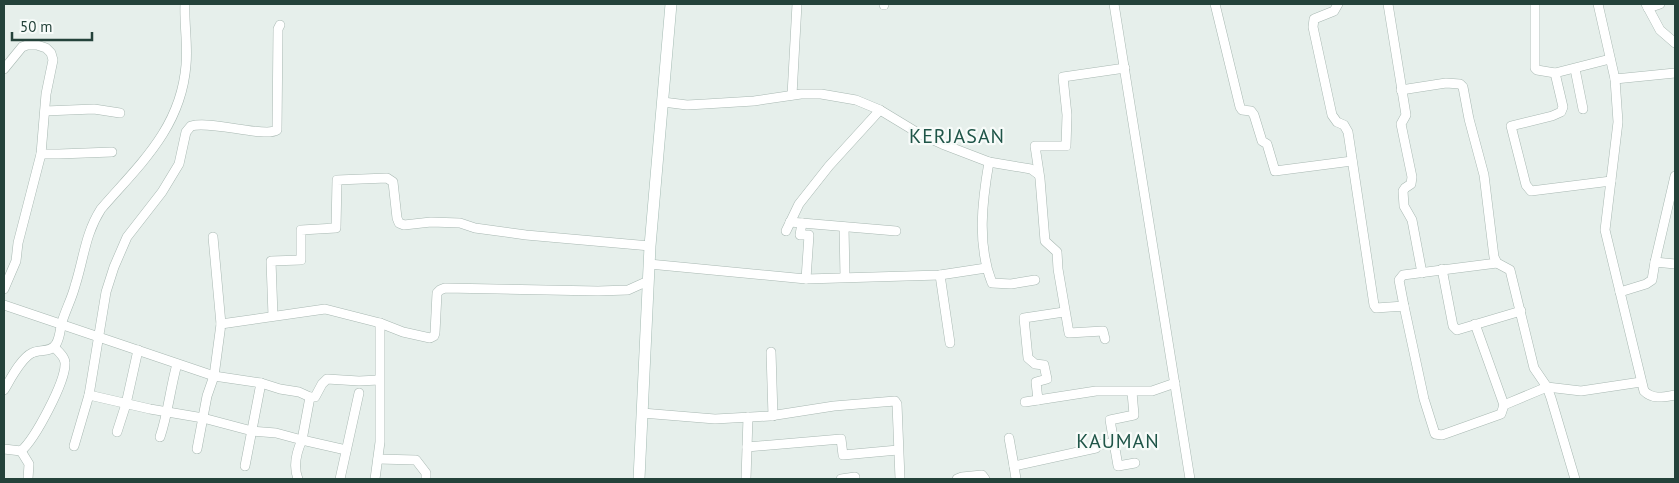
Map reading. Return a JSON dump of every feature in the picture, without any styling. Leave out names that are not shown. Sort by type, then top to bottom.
[{"type":"main road","points":[[639,479],[650,246],[671,4]]},
{"type":"street","points":[[4,390],[14,373],[32,353],[54,347],[76,285],[86,241],[94,220],[101,209],[159,142],[176,111],[184,83],[186,62],[185,4]]},
{"type":"street","points":[[792,95],[797,4]]},
{"type":"street","points":[[1114,4],[1190,479]]},
{"type":"street","points":[[1216,4],[1240,107],[1242,110],[1251,111],[1254,115],[1262,141],[1267,144],[1275,170],[1352,161]]},
{"type":"street","points":[[1338,4],[1334,11],[1320,15],[1312,22],[1332,115],[1337,122],[1344,125],[1348,132],[1374,306],[1376,308],[1404,306]]},
{"type":"street","points":[[1388,4],[1406,114],[1401,124],[1412,177],[1411,184],[1404,191],[1404,206],[1412,220],[1422,272]]},
{"type":"street","points":[[1535,4],[1535,68],[1540,72],[1555,73],[1610,60]]},
{"type":"street","points":[[1598,4],[1615,79],[1618,122],[1605,230],[1644,391],[1648,396],[1656,398],[1675,396]]},
{"type":"street","points":[[1660,4],[1647,6],[1660,30],[1675,43]]},
{"type":"street","points":[[74,446],[89,395],[106,292],[127,237],[162,192],[179,164],[188,128],[194,125],[234,127],[259,132],[273,132],[277,130],[278,29],[280,25]]},
{"type":"street","points":[[4,69],[22,47],[27,45],[37,45],[46,48],[53,60],[40,154],[18,243],[16,261],[4,289]]},
{"type":"street","points":[[1105,339],[1103,331],[1068,333],[1057,252],[1045,241],[1040,179],[1035,146],[1066,146],[1067,115],[1063,77],[1125,68]]},
{"type":"street","points":[[1575,69],[1583,109]]},
{"type":"street","points":[[1555,73],[1563,107],[1561,112],[1512,126],[1526,185],[1531,191],[1611,181]]},
{"type":"street","points":[[1615,79],[1675,73]]},
{"type":"street","points":[[1402,90],[1446,83],[1460,84],[1463,87],[1468,119],[1484,175],[1496,263]]},
{"type":"street","points":[[663,102],[687,105],[821,94],[856,100],[880,110],[918,133],[942,144],[989,162],[1031,169],[1038,174]]},
{"type":"street","points":[[45,111],[94,109],[120,113]]},
{"type":"street","points":[[786,231],[799,204],[829,166],[880,110]]},
{"type":"street","points":[[40,154],[112,152]]},
{"type":"street","points":[[989,162],[982,215],[986,268],[992,283],[1011,284],[1035,280]]},
{"type":"street","points":[[1620,292],[1646,284],[1652,280],[1675,176]]},
{"type":"street","points":[[273,316],[270,261],[301,260],[301,230],[336,228],[337,180],[387,178],[391,180],[394,188],[397,218],[404,225],[431,222],[460,223],[474,228],[650,246]]},
{"type":"street","points":[[790,222],[896,231]]},
{"type":"street","points":[[802,223],[800,235],[809,235],[806,279]]},
{"type":"street","points":[[844,226],[845,278]]},
{"type":"street","points":[[197,449],[207,396],[214,376],[221,324],[213,237]]},
{"type":"street","points":[[1655,262],[1675,264]]},
{"type":"street","points":[[1475,324],[1504,405],[1501,414],[1442,435],[1435,434],[1424,399],[1404,306],[1400,277],[1422,272],[1496,263],[1510,270],[1534,368],[1547,387],[1575,479]]},
{"type":"street","points":[[649,264],[806,279],[940,275],[986,268]]},
{"type":"street","points":[[1442,270],[1453,326],[1457,330],[1521,311]]},
{"type":"street","points":[[940,275],[950,343]]},
{"type":"street","points":[[221,324],[325,309],[380,323],[403,332],[432,338],[435,333],[437,293],[445,288],[628,290],[648,281]]},
{"type":"street","points":[[4,305],[214,376],[261,383],[310,396],[315,397],[327,379],[379,380]]},
{"type":"street","points":[[1038,400],[1036,382],[1046,380],[1044,365],[1035,364],[1028,358],[1024,318],[1064,312]]},
{"type":"street","points":[[377,478],[380,442],[380,323]]},
{"type":"street","points":[[4,449],[21,451],[29,445],[51,406],[65,362],[54,347]]},
{"type":"street","points":[[117,432],[126,404],[138,350]]},
{"type":"street","points":[[771,352],[773,416]]},
{"type":"street","points":[[160,438],[168,411],[176,364]]},
{"type":"street","points":[[1504,405],[1547,387],[1581,391],[1641,382]]},
{"type":"street","points":[[245,466],[261,383]]},
{"type":"street","points":[[1025,402],[1096,391],[1152,391],[1175,383]]},
{"type":"street","points":[[340,479],[359,392]]},
{"type":"street","points":[[1132,392],[1134,415],[1110,420],[1118,466],[1135,463]]},
{"type":"street","points":[[89,395],[126,404],[203,418],[252,431],[276,433],[346,450]]},
{"type":"street","points":[[298,479],[295,463],[302,440],[310,396]]},
{"type":"street","points":[[642,412],[715,419],[773,416],[834,406],[895,401],[897,404],[900,479]]},
{"type":"street","points":[[746,479],[748,417]]},
{"type":"street","points":[[1008,438],[1016,479]]},
{"type":"street","points":[[747,447],[841,439],[843,455],[898,450]]},
{"type":"street","points":[[1014,466],[1114,443]]},
{"type":"street","points":[[21,451],[29,464],[28,479]]},
{"type":"street","points":[[378,459],[416,460],[426,473],[426,479]]},
{"type":"street","points":[[956,479],[982,475],[985,479]]},
{"type":"street","points":[[841,479],[855,479]]},
{"type":"district","name":"KERJASAN","points":[[957,136]]},
{"type":"district","name":"KAUMAN","points":[[1118,441]]}]
